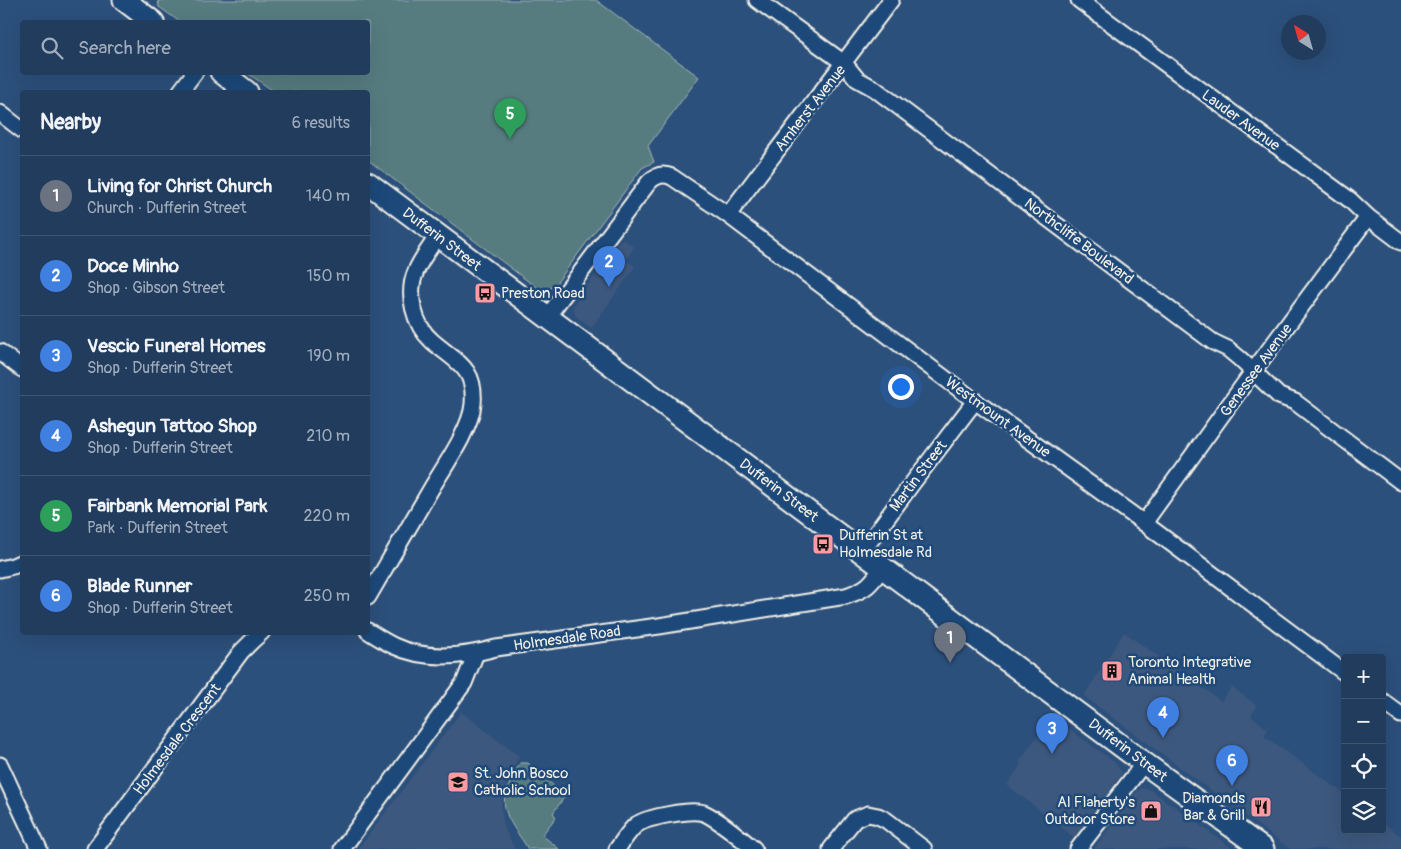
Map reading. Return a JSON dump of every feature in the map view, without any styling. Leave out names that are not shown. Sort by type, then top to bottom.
[{"type":"main road","points":[[130,2],[151,20]]},
{"type":"main road","points":[[225,75],[244,90]]},
{"type":"main road","name":"Dufferin Street","points":[[370,185],[1144,763],[1263,849]]},
{"type":"street","name":"Northcliffe Boulevard","points":[[757,0],[844,63],[857,79],[876,89],[1213,342],[1228,349],[1279,396],[1294,402],[1401,482]]},
{"type":"street","name":"Amherst Avenue","points":[[728,215],[891,0]]},
{"type":"street","name":"Lauder Avenue","points":[[1079,0],[1350,200],[1368,217],[1401,242]]},
{"type":"street","points":[[182,90],[193,75]]},
{"type":"street","points":[[0,114],[20,129]]},
{"type":"street","name":"Westmount Avenue","points":[[547,318],[649,182],[658,175],[666,174],[728,215],[975,401],[1144,523],[1341,670]]},
{"type":"street","name":"Genessee Avenue","points":[[1144,523],[1368,217]]},
{"type":"street","points":[[370,595],[468,425],[471,416],[472,386],[464,367],[427,336],[419,323],[413,306],[411,290],[416,271],[438,236]]},
{"type":"street","points":[[0,352],[20,367]]},
{"type":"street","name":"Martin Street","points":[[862,552],[910,485],[975,401]]},
{"type":"street","points":[[0,569],[20,563]]},
{"type":"street","name":"Holmesdale Road","points":[[476,654],[496,648],[659,626],[846,596],[861,591],[870,585],[883,567]]},
{"type":"street","points":[[342,849],[464,684],[476,654],[441,656],[416,653],[395,647],[370,632]]},
{"type":"street","name":"Holmesdale Crescent","points":[[95,849],[241,652],[259,635]]},
{"type":"street","points":[[1386,703],[1401,714]]},
{"type":"street","points":[[1078,849],[1144,763]]},
{"type":"street","points":[[0,765],[39,849]]},
{"type":"street","points":[[617,849],[639,823],[693,811],[713,818],[754,849]]},
{"type":"street","points":[[831,849],[855,820],[868,814],[886,820],[924,849]]},
{"type":"shaded area","points":[[623,239],[634,247],[626,260],[635,267],[591,328],[576,316],[573,308]]},
{"type":"shaded area","points":[[1124,632],[1221,701],[1232,687],[1257,706],[1251,716],[1268,729],[1264,736],[1341,791],[1341,834],[1386,834],[1386,825],[1401,836],[1401,849],[1290,849],[1084,696]]},
{"type":"shaded area","name":"St. John Bosco Catholic School","points":[[461,712],[519,756],[509,776],[501,805],[504,828],[515,849],[358,849]]},
{"type":"shaded area","points":[[1052,716],[1114,762],[1121,771],[1121,775],[1075,838],[1007,785],[1021,764],[1019,762]]},
{"type":"shaded area","points":[[1142,788],[1151,790],[1233,849],[1094,849],[1136,792]]},
{"type":"green space","points":[[158,0],[596,0],[699,77],[648,146],[654,162],[642,168],[555,285],[544,290],[537,288],[370,162],[370,90],[272,90],[250,75],[370,75],[370,20],[177,20],[159,7]]},
{"type":"green space","points":[[520,763],[528,763],[565,796],[553,813],[556,817],[542,835],[559,849],[528,849],[508,817],[504,803],[505,795]]},
{"type":"place","name":"Fairbank Memorial Park","points":[[510,139]]},
{"type":"place","name":"Doce Minho","points":[[609,287]]},
{"type":"place","name":"Preston Road","points":[[485,293]]},
{"type":"place","name":"Dufferin St at Holmesdale Rd","points":[[823,544]]},
{"type":"place","name":"Living for Christ Church","points":[[950,663]]},
{"type":"place","name":"Toronto Integrative Animal Health","points":[[1112,671]]},
{"type":"place","name":"Ashegun Tattoo Shop","points":[[1163,738]]},
{"type":"place","name":"Vescio Funeral Homes","points":[[1052,754]]},
{"type":"place","name":"St. John Bosco Catholic School","points":[[458,782]]},
{"type":"place","name":"Blade Runner","points":[[1232,786]]},
{"type":"place","name":"Diamonds Bar & Grill","points":[[1261,807]]},
{"type":"place","name":"Al Flaherty's Outdoor Store","points":[[1151,811]]}]
